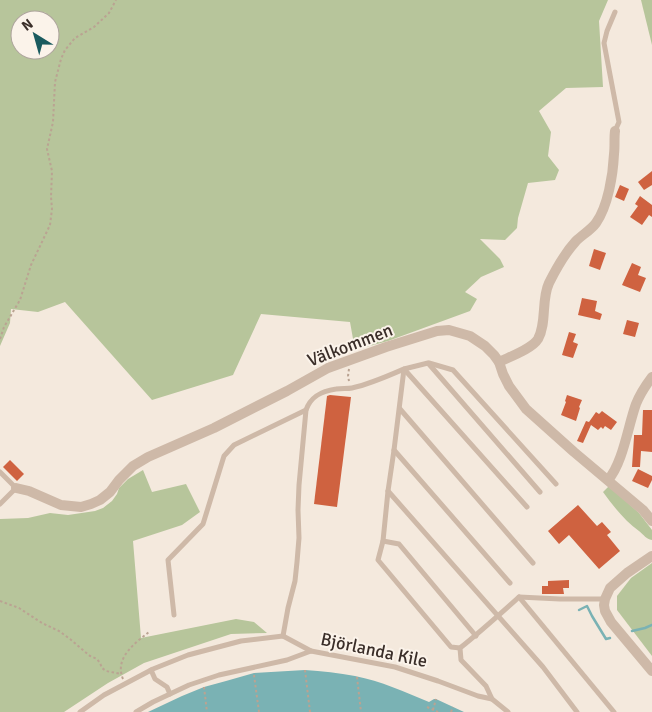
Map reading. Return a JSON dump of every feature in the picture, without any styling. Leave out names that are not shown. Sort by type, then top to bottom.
[{"type":"street","points":[[499,362],[533,344],[538,339],[542,329],[545,294],[548,285],[568,252],[595,224],[604,208],[610,187],[615,131]]},
{"type":"street","name":"Välkommen","points":[[16,488],[29,491],[61,505],[81,507],[91,504],[110,492],[133,466],[148,457],[214,428],[328,368],[437,330],[449,330],[470,336],[485,346],[499,362],[508,386],[526,409],[643,510],[652,521]]},
{"type":"street","points":[[608,480],[622,451],[637,403],[652,377]]},
{"type":"street","points":[[652,556],[615,582],[605,599],[605,611],[611,622],[652,671]]},
{"type":"lane","points":[[615,12],[604,43],[619,122],[615,131]]},
{"type":"lane","points":[[428,363],[540,492]]},
{"type":"lane","points":[[283,636],[295,581],[297,562],[299,538],[298,510],[306,410],[309,401],[316,396],[337,389],[351,388],[404,369],[428,363],[453,370],[556,484]]},
{"type":"lane","points":[[404,369],[383,541],[378,560],[451,647],[460,648],[476,636],[519,596],[560,599],[605,599]]},
{"type":"lane","points":[[404,369],[527,506]]},
{"type":"lane","points":[[400,409],[533,564]]},
{"type":"lane","points":[[174,615],[168,560],[204,524],[224,456],[234,445],[306,410]]},
{"type":"lane","points":[[394,450],[510,583]]},
{"type":"lane","points":[[0,472],[16,488],[0,504]]},
{"type":"lane","points":[[388,490],[543,667],[577,712]]},
{"type":"lane","points":[[383,541],[399,544],[476,636]]},
{"type":"lane","points":[[519,596],[614,712]]},
{"type":"lane","points":[[80,712],[104,695],[151,670],[188,655],[241,641],[283,636],[311,652]]},
{"type":"lane","name":"Björlanda Kile","points":[[460,648],[461,660],[486,686],[492,699],[508,712]]},
{"type":"lane","name":"Björlanda Kile","points":[[136,712],[152,702],[189,685],[218,675],[287,660],[311,652],[395,667],[478,696],[492,699]]},
{"type":"lane","points":[[151,670],[155,679],[167,687],[170,694]]},
{"type":"path","points":[[0,338],[4,327],[20,300],[31,265],[50,225],[52,171],[47,149],[53,122],[55,82],[61,60],[65,50],[75,38],[94,27],[109,13],[116,0]]},
{"type":"path","points":[[345,361],[350,367],[348,376],[351,388]]},
{"type":"path","points":[[0,602],[19,608],[42,623],[59,631],[90,656],[97,659],[106,671],[121,674]]},
{"type":"path","points":[[125,683],[121,674],[124,657],[149,632]]},
{"type":"path","points":[[305,670],[310,712]]},
{"type":"path","points":[[254,673],[259,712]]},
{"type":"path","points":[[357,676],[361,712]]},
{"type":"path","points":[[204,687],[207,712]]},
{"type":"path","points":[[433,710],[436,699]]},
{"type":"path","points":[[427,707],[438,712]]},
{"type":"path","points":[[451,712],[452,707]]},
{"type":"green space","points":[[0,0],[608,0],[599,21],[603,87],[566,88],[539,111],[551,132],[548,156],[559,170],[555,180],[528,183],[517,228],[505,240],[480,239],[500,259],[504,267],[481,277],[465,292],[477,299],[470,311],[388,341],[355,350],[350,322],[261,314],[233,375],[152,400],[65,302],[38,312],[11,309],[10,323],[0,346]]},
{"type":"green space","points":[[641,0],[652,0],[652,45]]},
{"type":"green space","points":[[143,470],[152,492],[186,484],[200,512],[182,525],[133,541],[141,638],[236,619],[254,622],[267,633],[231,634],[144,663],[108,683],[64,712],[0,712],[0,519],[28,518],[50,513],[68,515],[95,511],[112,501],[119,488],[128,479]]},
{"type":"green space","points":[[609,486],[639,513],[652,530],[652,540],[629,523],[611,503],[603,492]]},
{"type":"green space","points":[[652,563],[652,656],[617,610],[617,596],[631,578]]},
{"type":"water","points":[[305,670],[365,678],[429,702],[436,699],[464,712],[148,712],[204,687],[254,673]]},
{"type":"building","points":[[652,171],[652,185],[644,190],[638,182]]},
{"type":"building","points":[[620,185],[629,189],[624,201],[615,197]]},
{"type":"building","points":[[640,196],[652,205],[652,217],[649,215],[642,225],[630,217],[638,206],[635,204]]},
{"type":"building","points":[[594,249],[606,253],[600,270],[589,266]]},
{"type":"building","points":[[632,263],[641,267],[638,275],[646,278],[640,292],[622,285]]},
{"type":"building","points":[[582,298],[597,301],[595,311],[602,314],[600,320],[578,315]]},
{"type":"building","points":[[627,320],[639,323],[635,337],[623,334]]},
{"type":"building","points":[[569,332],[576,334],[573,342],[578,344],[573,358],[562,355]]},
{"type":"building","points":[[567,395],[582,400],[576,421],[561,415]]},
{"type":"building","points":[[327,396],[351,397],[337,507],[314,504]]},
{"type":"building","points":[[643,410],[652,410],[652,452],[641,451],[640,467],[632,467],[634,435],[642,435]]},
{"type":"building","points":[[602,411],[617,422],[611,430],[605,426],[603,429],[601,427],[598,430],[591,425],[583,443],[577,441],[586,421],[589,422],[596,412],[599,414]]},
{"type":"building","points":[[10,460],[24,474],[17,481],[3,467]]},
{"type":"building","points":[[638,469],[652,476],[648,488],[632,481]]},
{"type":"building","points":[[578,505],[597,526],[602,522],[611,532],[607,535],[620,551],[599,569],[569,535],[559,544],[548,531]]},
{"type":"building","points":[[569,580],[569,588],[563,588],[564,594],[542,594],[542,586],[548,586],[548,581]]},
{"type":"waterway","points":[[579,610],[587,606],[606,639],[610,638]]},
{"type":"waterway","points":[[632,631],[652,625]]}]
